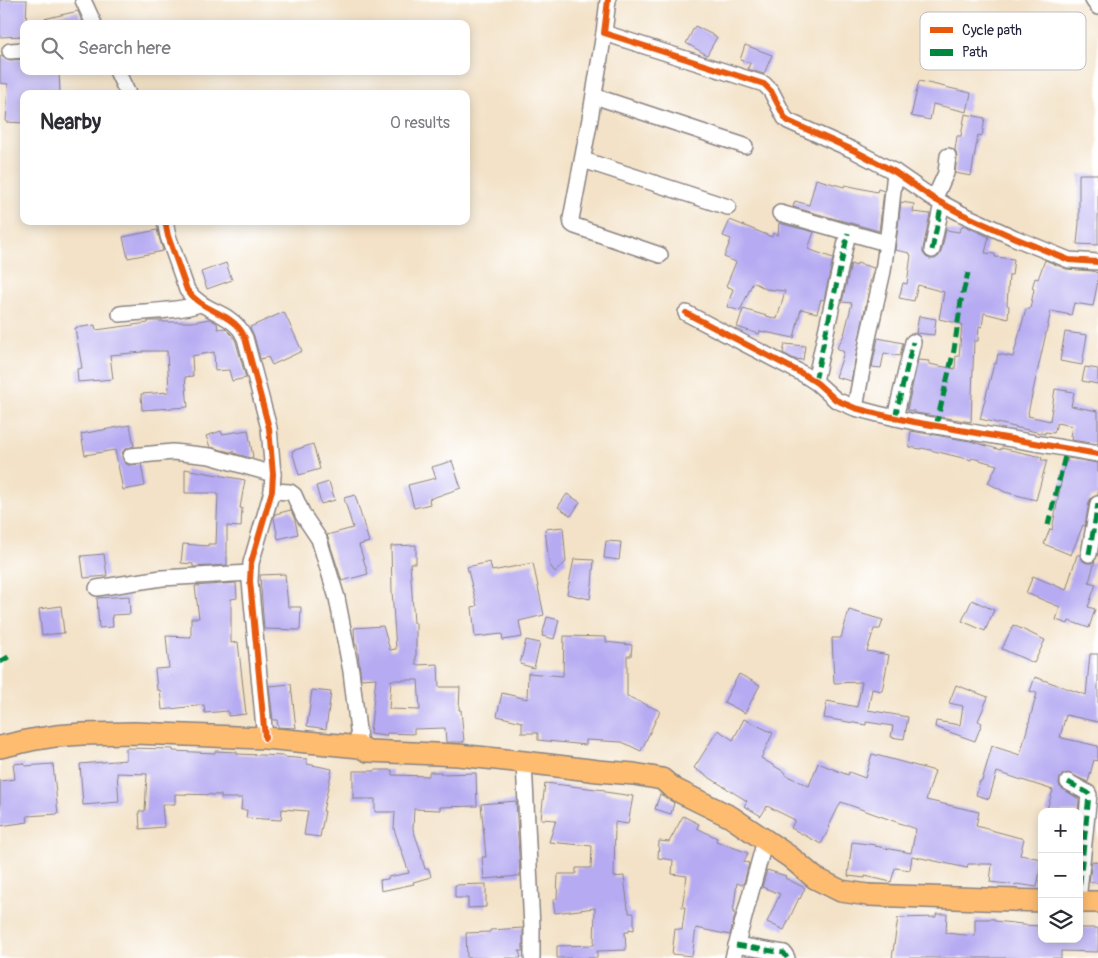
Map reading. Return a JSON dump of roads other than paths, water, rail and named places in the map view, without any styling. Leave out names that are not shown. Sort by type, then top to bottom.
[{"type":"highway","points":[[0,747],[31,740],[82,734],[135,732],[264,738],[360,746],[368,750],[458,756],[634,774],[662,779],[674,789],[731,817],[790,857],[814,878],[841,890],[877,895],[1038,901]]},
{"type":"highway","points":[[1083,902],[1098,902]]},
{"type":"street","points":[[83,0],[92,20]]},
{"type":"street","points":[[608,0],[594,96],[571,219],[572,224],[660,255]]},
{"type":"street","points":[[1093,0],[1098,7]]},
{"type":"street","points":[[604,33],[764,84],[771,91],[788,121],[855,151],[895,172],[928,195],[962,214],[1070,260],[1098,262]]},
{"type":"street","points":[[119,75],[126,90]]},
{"type":"street","points":[[594,96],[745,146]]},
{"type":"street","points":[[928,195],[937,193],[946,173],[948,156]]},
{"type":"street","points":[[583,160],[728,207]]},
{"type":"street","points":[[854,408],[883,271],[895,172]]},
{"type":"street","points":[[932,250],[942,203]]},
{"type":"street","points":[[780,213],[886,244]]},
{"type":"street","points":[[166,225],[187,290],[200,304],[232,321],[240,328],[245,338],[269,428],[273,474],[272,491],[250,564],[264,738]]},
{"type":"street","points":[[814,381],[848,233]]},
{"type":"street","points":[[120,314],[185,308],[200,304]]},
{"type":"street","points":[[686,314],[803,374],[836,400],[854,408],[895,418],[1098,454]]},
{"type":"street","points":[[895,418],[913,342]]},
{"type":"street","points":[[131,456],[173,452],[210,456],[273,474]]},
{"type":"street","points":[[272,491],[290,492],[294,495],[303,514],[319,539],[337,598],[351,671],[360,746]]},
{"type":"street","points":[[1088,554],[1098,504]]},
{"type":"street","points":[[97,588],[162,578],[250,573]]},
{"type":"street","points":[[524,762],[532,919],[532,958]]},
{"type":"street","points":[[1068,782],[1090,796],[1083,856]]},
{"type":"street","points":[[765,840],[734,952],[784,953],[787,958]]}]
